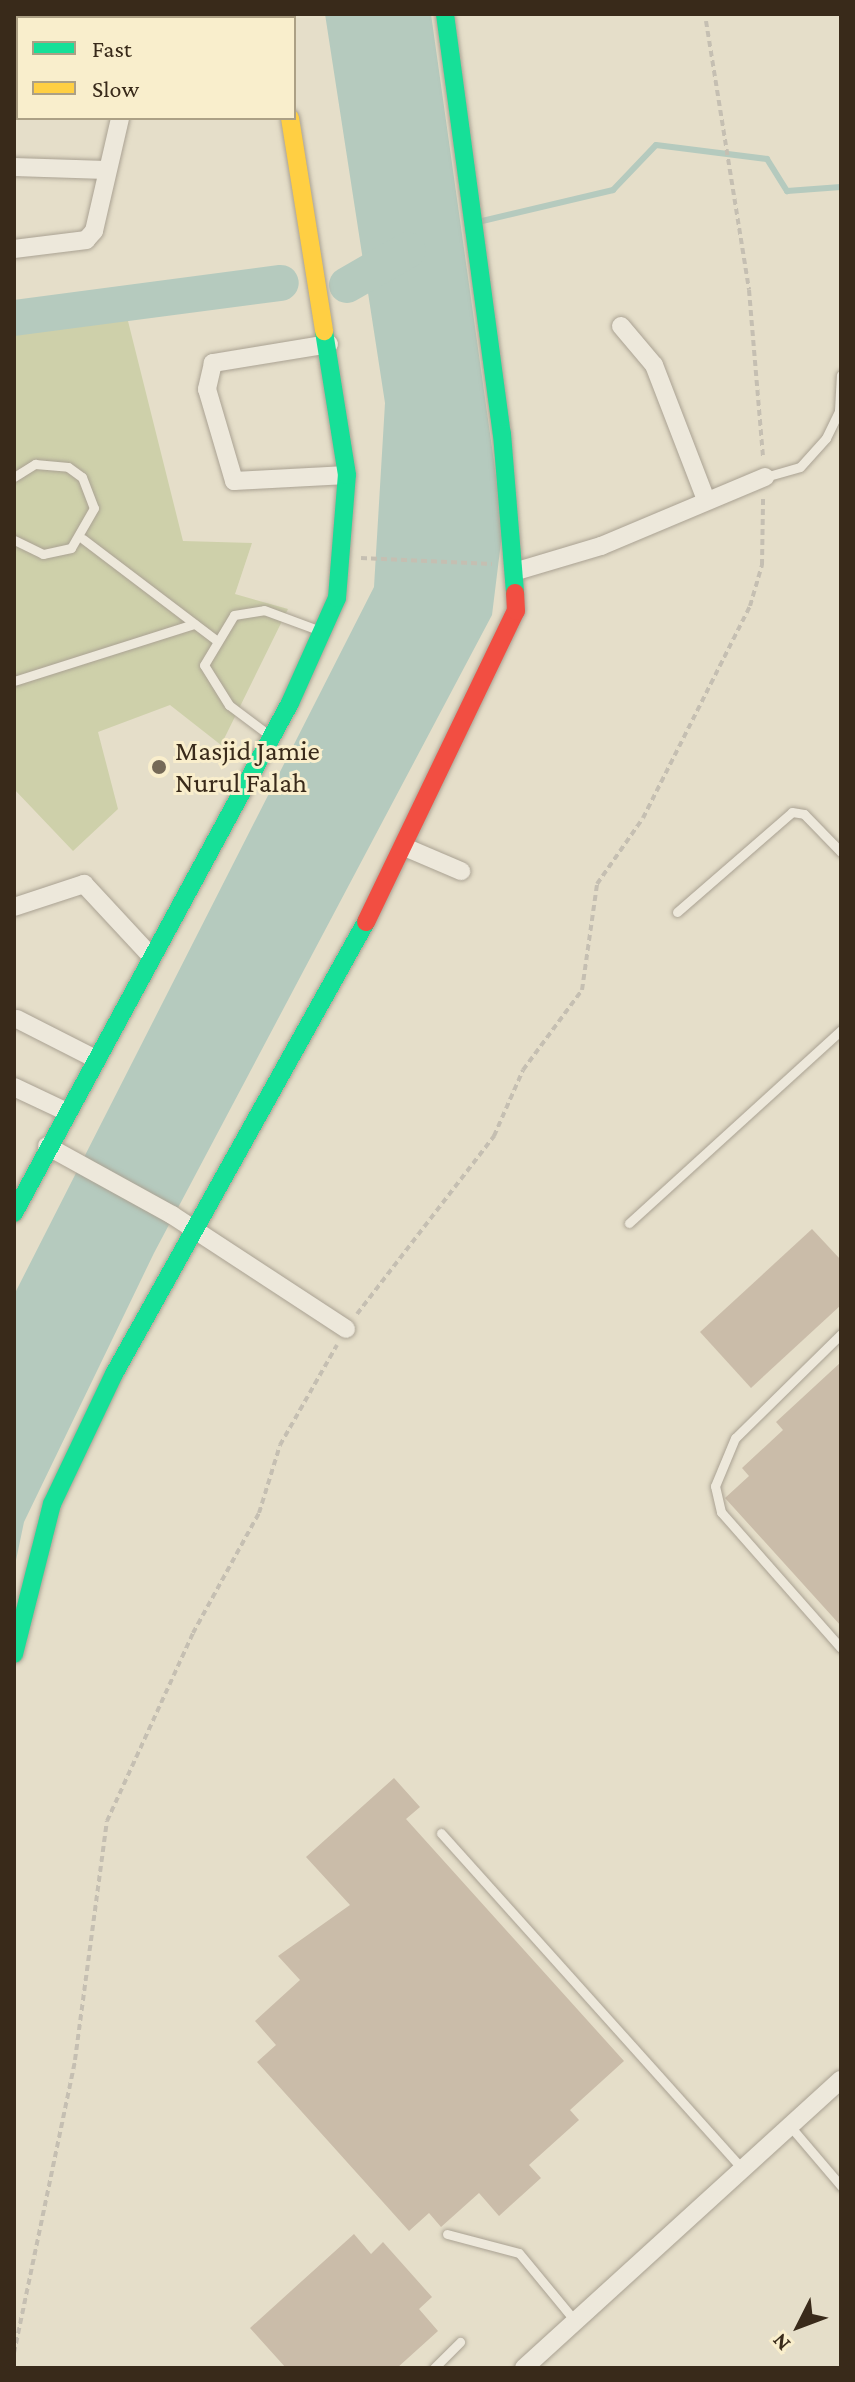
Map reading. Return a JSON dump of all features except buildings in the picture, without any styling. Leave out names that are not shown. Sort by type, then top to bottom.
[{"type":"street","points":[[14,1654],[52,1504],[189,1229],[407,848],[504,646],[516,611],[517,571],[445,14]]},
{"type":"street","points":[[14,249],[86,240],[98,217],[119,120]]},
{"type":"street","points":[[14,1213],[65,1111],[325,633],[337,598],[347,475],[329,344],[290,120]]},
{"type":"street","points":[[14,167],[106,170]]},
{"type":"street","points":[[621,326],[654,365],[706,500]]},
{"type":"street","points":[[329,344],[213,363],[207,389],[234,481],[347,475]]},
{"type":"street","points":[[517,571],[601,546],[765,477]]},
{"type":"street","points":[[407,848],[461,871]]},
{"type":"street","points":[[14,907],[84,884],[151,956]]},
{"type":"street","points":[[17,1019],[94,1058]]},
{"type":"street","points":[[14,1087],[65,1111]]},
{"type":"street","points":[[47,1146],[76,1159],[172,1215],[346,1329]]},
{"type":"street","points":[[524,2368],[841,2080]]},
{"type":"lane","points":[[765,477],[800,467],[826,438],[839,411],[841,375]]},
{"type":"lane","points":[[14,477],[52,462],[82,477],[94,508],[83,539],[43,554],[14,540]]},
{"type":"lane","points":[[83,539],[216,640]]},
{"type":"lane","points":[[270,736],[206,676],[216,640],[234,615],[264,610],[325,633]]},
{"type":"lane","points":[[14,681],[194,624]]},
{"type":"lane","points":[[677,912],[792,812],[804,814],[841,852]]},
{"type":"lane","points":[[629,1223],[841,1030]]},
{"type":"lane","points":[[841,1334],[735,1438],[715,1486],[721,1512],[841,1648]]},
{"type":"lane","points":[[441,1833],[743,2170]]},
{"type":"lane","points":[[790,2126],[841,2186]]},
{"type":"lane","points":[[447,2234],[519,2253],[575,2321]]},
{"type":"lane","points":[[434,2368],[460,2342]]},
{"type":"path","points":[[14,2353],[75,2060],[107,1821],[193,1633],[259,1513],[280,1445],[346,1329],[494,1136],[523,1070],[582,990],[597,884],[643,818],[750,606],[762,565],[765,477],[740,244],[714,97],[706,21]]},
{"type":"path","points":[[367,558],[492,564]]},
{"type":"green space","points":[[123,301],[183,541],[252,543],[235,594],[288,609],[221,745],[170,705],[98,732],[118,809],[73,851],[14,789],[14,325]]},
{"type":"shaded area","points":[[325,14],[431,14],[503,526],[492,615],[154,1253],[24,1522],[14,1570],[14,1295],[374,587],[385,403]]},
{"type":"waterway","points":[[478,222],[613,190],[656,145],[767,159],[787,191],[841,187]]},
{"type":"waterway","points":[[347,285],[408,250]]},
{"type":"waterway","points":[[14,318],[281,283]]},
{"type":"traffic: fast","points":[[445,14],[502,434],[515,593]]},
{"type":"traffic: fast","points":[[14,1213],[290,703],[337,598],[347,475],[324,331]]},
{"type":"traffic: fast","points":[[14,1654],[52,1504],[114,1374],[366,922]]},
{"type":"traffic: slow","points":[[290,120],[324,331]]},
{"type":"traffic: jam","points":[[366,922],[516,611],[515,593]]},
{"type":"place","name":"Masjid Jamie Nurul Falah","points":[[159,767]]}]
